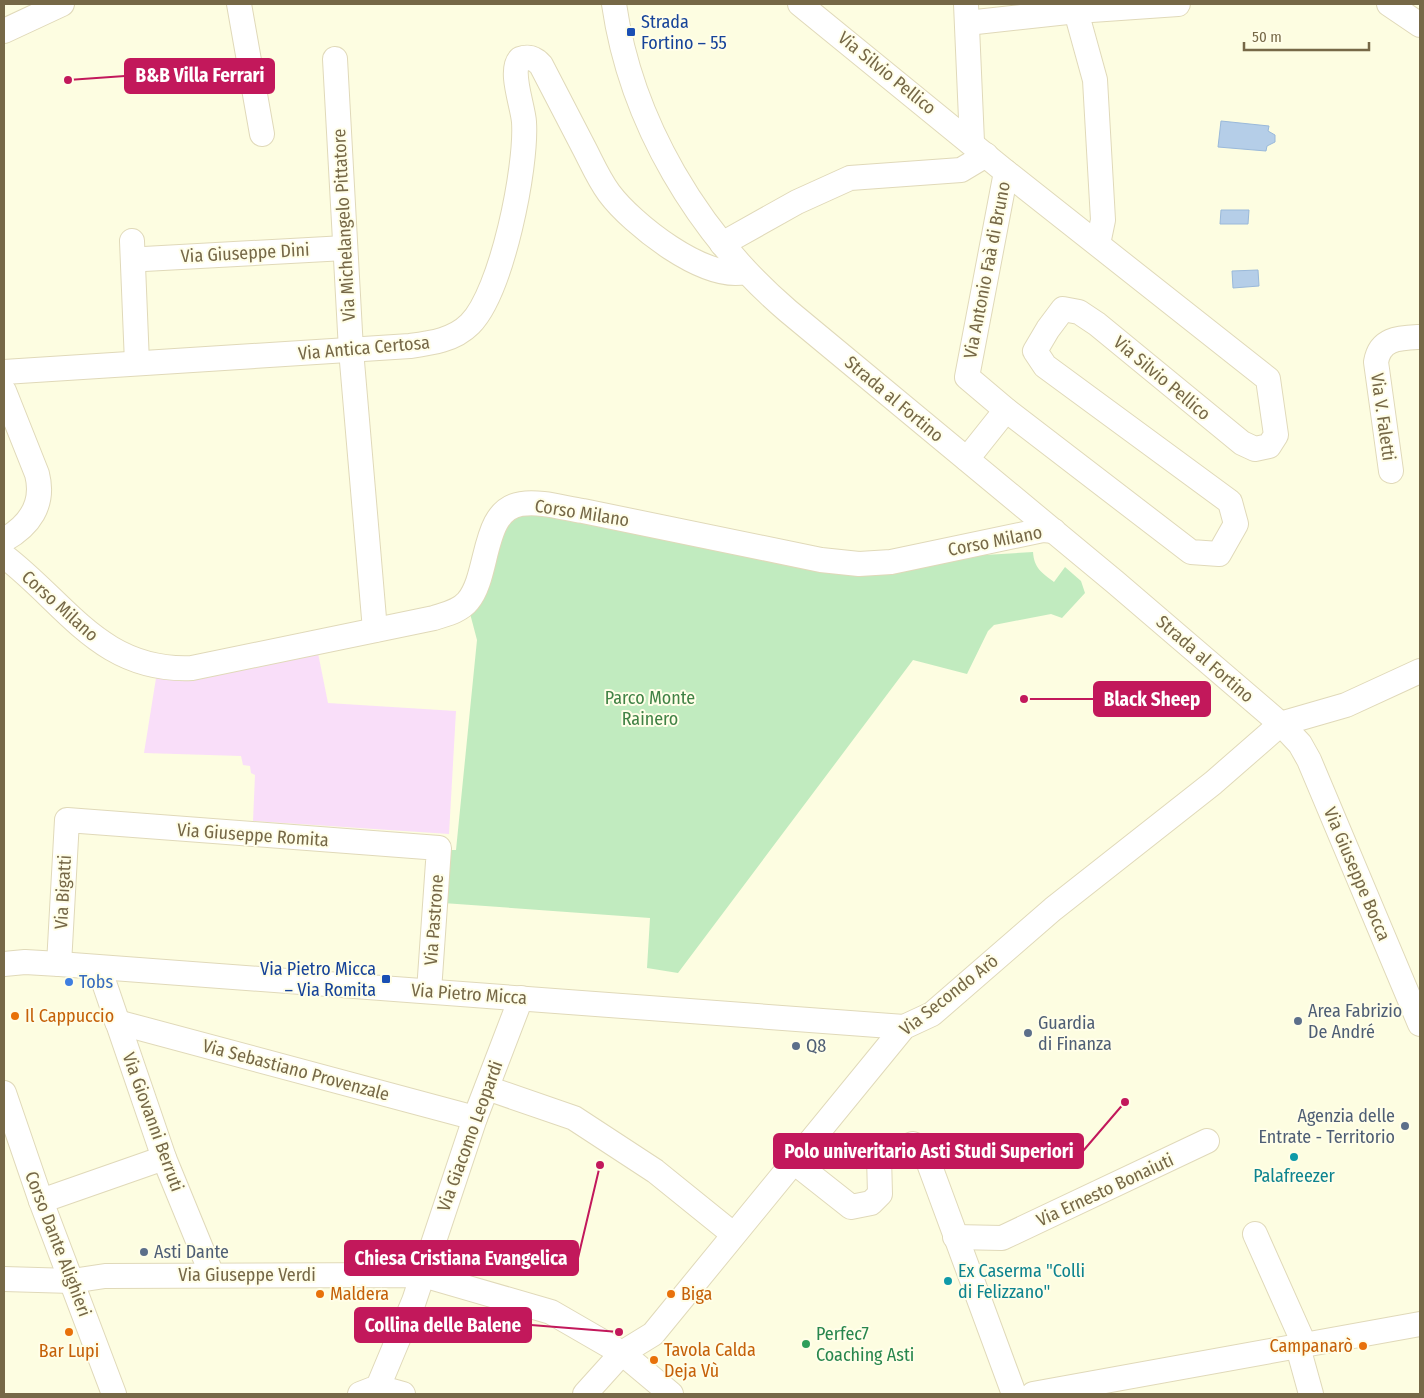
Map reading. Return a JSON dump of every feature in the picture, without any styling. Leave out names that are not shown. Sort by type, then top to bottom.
[{"type":"street","points":[[4,31],[62,4]]},
{"type":"street","points":[[239,4],[262,134]]},
{"type":"street","name":"Strada al Fortino","points":[[614,4],[622,49],[648,122],[680,183],[722,244],[745,272],[788,311],[1054,531],[1281,725]]},
{"type":"street","name":"Via Silvio Pellico","points":[[800,4],[1006,172],[1268,379],[1276,435],[1269,446],[1255,449],[1242,443],[1097,324],[1079,312],[1063,308],[1035,350],[1045,366],[1230,502],[1236,524],[1219,554],[1191,552],[1006,410]]},
{"type":"street","points":[[722,244],[797,202],[850,178],[961,170],[979,149],[966,14],[1076,7],[1178,4]]},
{"type":"street","points":[[1389,4],[1420,25]]},
{"type":"street","points":[[1076,7],[1095,80],[1102,220],[1098,244]]},
{"type":"street","name":"Via Antica Certosa","points":[[4,372],[410,346],[454,336],[471,324],[486,300],[504,253],[523,149],[524,120],[516,70],[517,63],[524,58],[533,58],[541,65],[601,180],[626,212],[676,252],[692,261],[725,274],[745,272]]},
{"type":"street","name":"Via Michelangelo Pittatore","points":[[335,59],[351,350],[375,630]]},
{"type":"street","name":"Via Antonio Faà di Bruno","points":[[1006,172],[967,377],[1006,410]]},
{"type":"street","name":"Via Giuseppe Dini","points":[[137,363],[138,250],[345,248]]},
{"type":"street","name":"Via V. Faletti","points":[[1391,471],[1376,362],[1377,353],[1382,346],[1391,340],[1420,337]]},
{"type":"street","points":[[4,391],[37,474],[39,487],[35,514],[4,540]]},
{"type":"street","points":[[967,459],[1006,410]]},
{"type":"street","name":"Corso Milano","points":[[4,556],[98,641],[127,656],[156,666],[192,668],[434,618],[456,610],[467,602],[479,581],[498,519],[508,508],[531,504],[583,511],[822,560],[859,564],[902,560],[1043,530],[1054,531]]},
{"type":"street","points":[[1281,725],[1346,705],[1420,671]]},
{"type":"street","name":"Via Giuseppe Bocca","points":[[1281,725],[1300,744],[1309,760],[1420,1024]]},
{"type":"street","name":"Via Secondo Arò","points":[[585,1394],[622,1353],[653,1334],[904,1027],[932,1014],[1053,909],[1213,783],[1281,725]]},
{"type":"street","name":"Via Giuseppe Romita","points":[[67,820],[439,848]]},
{"type":"street","name":"Via Bigatti","points":[[59,964],[67,820]]},
{"type":"street","name":"Via Pastrone","points":[[429,992],[439,848]]},
{"type":"street","name":"Via Pietro Micca","points":[[4,954],[34,962]]},
{"type":"street","name":"Via Pietro Micca","points":[[4,964],[34,962],[904,1027]]},
{"type":"street","name":"Via Giovanni Berruti","points":[[99,968],[164,1158],[212,1275]]},
{"type":"street","name":"Via Giacomo Leopardi","points":[[369,1391],[423,1275],[475,1118],[521,998]]},
{"type":"street","name":"Via Sebastiano Provenzale","points":[[118,1022],[475,1118]]},
{"type":"street","points":[[487,1088],[574,1118],[655,1171],[733,1234]]},
{"type":"street","name":"Corso Dante Alighieri","points":[[4,1093],[41,1202],[114,1394]]},
{"type":"street","name":"Via Ernesto Bonaiuti","points":[[954,1237],[1002,1238],[1208,1141]]},
{"type":"street","points":[[794,1162],[851,1207],[871,1202],[880,1194],[879,1157],[913,1144],[924,1150],[954,1237],[1014,1394]]},
{"type":"street","points":[[41,1202],[164,1158]]},
{"type":"street","points":[[1255,1234],[1302,1346],[1311,1394]]},
{"type":"street","name":"Via Giuseppe Verdi","points":[[4,1279],[72,1281],[105,1276],[423,1275],[551,1312],[622,1353],[671,1394]]},
{"type":"street","points":[[1033,1394],[1057,1392],[1420,1324]]},
{"type":"street","points":[[369,1391],[403,1394]]},
{"type":"shaded area","points":[[317,648],[328,703],[456,711],[449,834],[253,821],[255,775],[251,773],[250,766],[243,765],[241,756],[144,753],[157,672]]},
{"type":"green space","name":"Parco Monte Rainero","points":[[508,508],[821,560],[902,560],[1033,552],[1039,570],[1046,576],[1054,582],[1065,567],[1081,581],[1085,593],[1062,618],[1051,614],[994,625],[988,631],[967,674],[913,660],[678,973],[647,968],[650,918],[443,903],[449,850],[456,850],[477,640],[467,602]]},
{"type":"water","points":[[1221,121],[1269,126],[1268,131],[1275,135],[1275,142],[1267,146],[1266,151],[1218,147]]},
{"type":"water","points":[[1221,210],[1249,210],[1248,224],[1220,224]]},
{"type":"water","points":[[1258,270],[1259,286],[1233,288],[1232,271]]},
{"type":"place","name":"Strada Fortino – 55","points":[[631,32]]},
{"type":"place","name":"B&B Villa Ferrari","points":[[68,80]]},
{"type":"place","name":"Black Sheep","points":[[1024,699]]},
{"type":"place","name":"Via Pietro Micca – Via Romita","points":[[386,979]]},
{"type":"place","name":"Tobs","points":[[69,982]]},
{"type":"place","name":"Il Cappuccio","points":[[15,1016]]},
{"type":"place","name":"Area Fabrizio De André","points":[[1298,1021]]},
{"type":"place","name":"Guardia di Finanza","points":[[1028,1033]]},
{"type":"place","name":"Q8","points":[[796,1046]]},
{"type":"place","name":"Polo univeritario Asti Studi Superiori","points":[[1125,1102]]},
{"type":"place","name":"Agenzia delle Entrate - Territorio","points":[[1405,1126]]},
{"type":"place","name":"Palafreezer","points":[[1294,1157]]},
{"type":"place","name":"Chiesa Cristiana Evangelica","points":[[600,1165]]},
{"type":"place","name":"Asti Dante","points":[[144,1252]]},
{"type":"place","name":"Ex Caserma \"Colli di Felizzano\"","points":[[948,1281]]},
{"type":"place","name":"Maldera","points":[[320,1294]]},
{"type":"place","name":"Biga","points":[[671,1294]]},
{"type":"place","name":"Bar Lupi","points":[[69,1332]]},
{"type":"place","name":"Collina delle Balene","points":[[619,1332]]},
{"type":"place","name":"Perfec7 Coaching Asti","points":[[806,1344]]},
{"type":"place","name":"Campanarò","points":[[1363,1346]]},
{"type":"place","name":"Tavola Calda Deja Vù","points":[[654,1360]]}]
